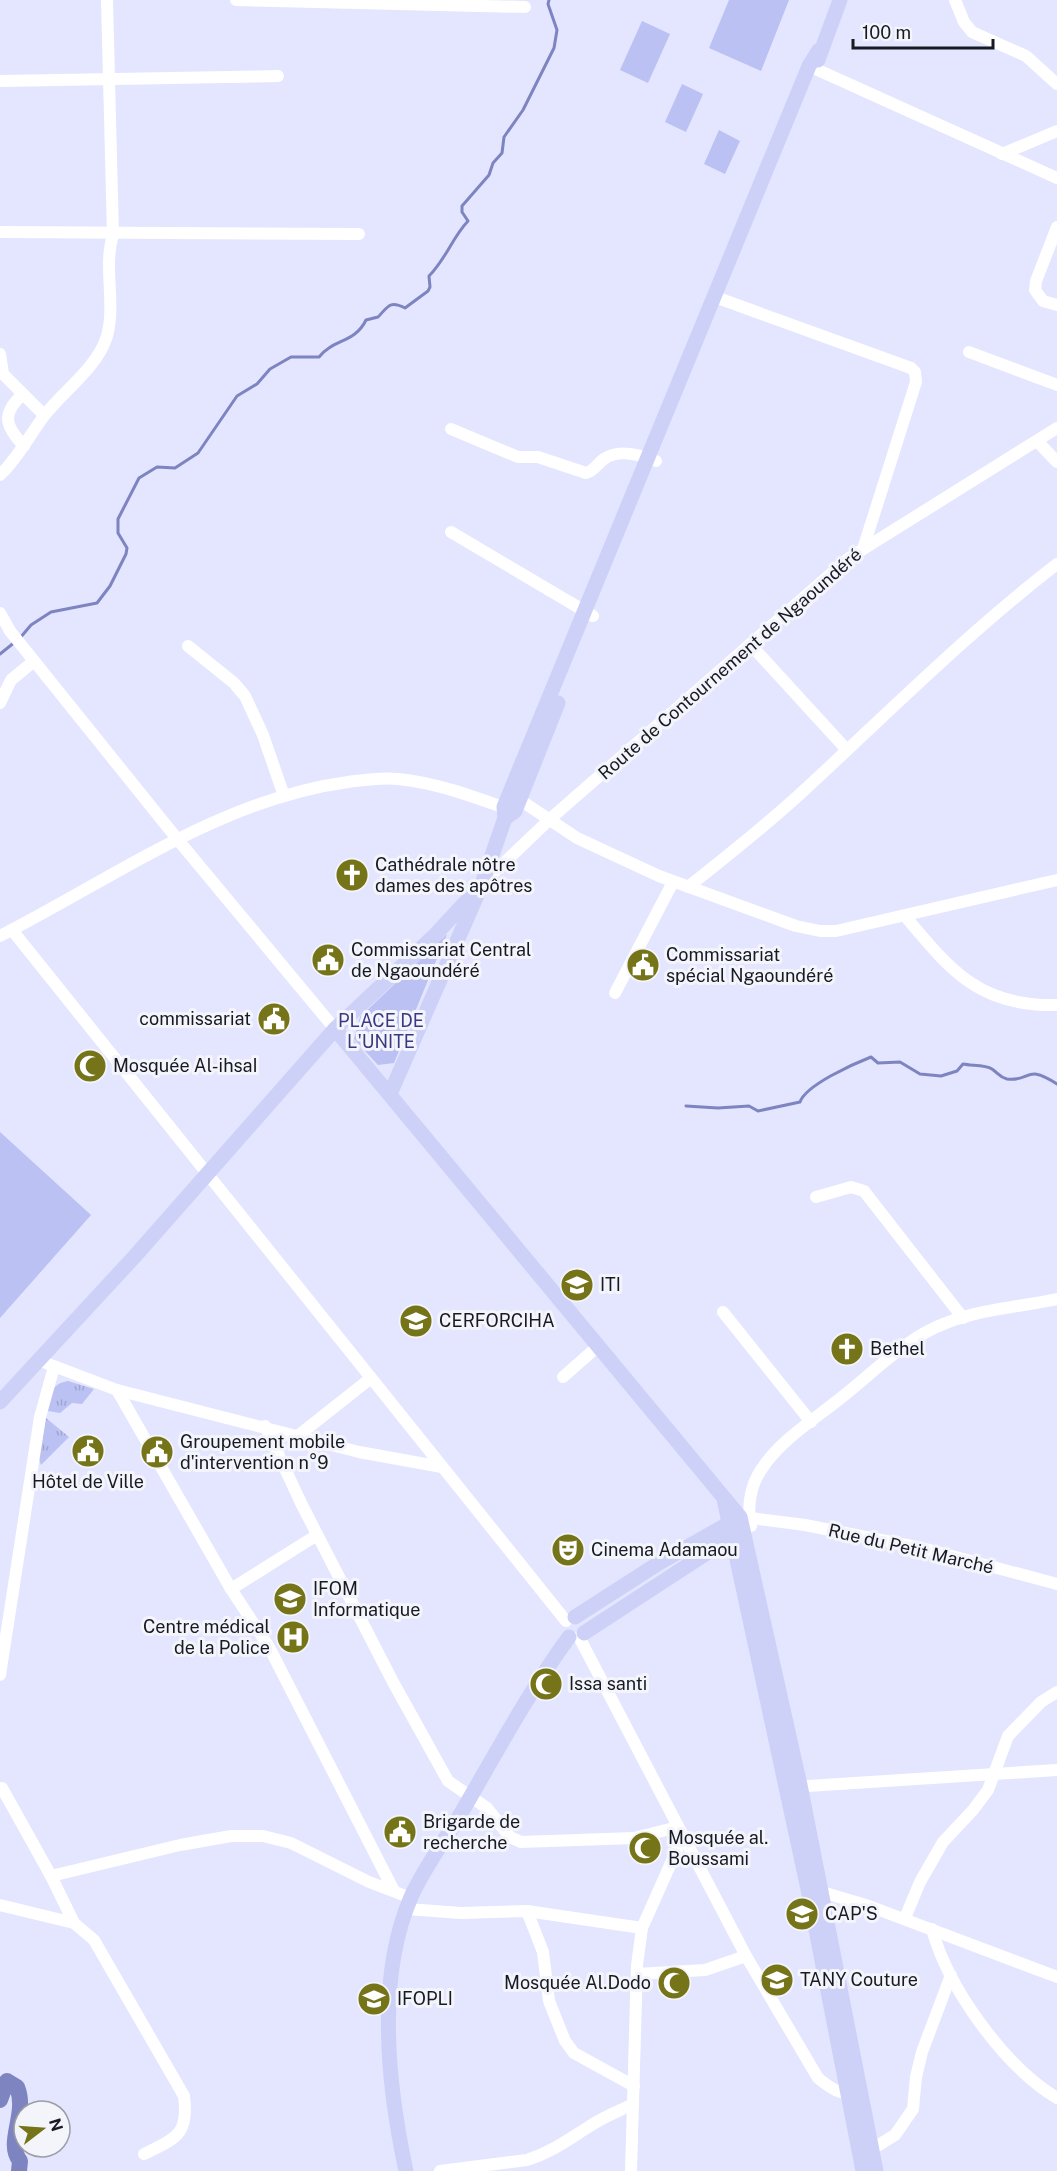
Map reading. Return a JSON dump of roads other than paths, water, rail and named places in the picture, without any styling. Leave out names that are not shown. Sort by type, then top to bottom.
[{"type":"main road","points":[[390,1094],[482,884],[589,614],[840,0]]},
{"type":"main road","points":[[0,1402],[208,1174],[335,1029],[434,936],[482,884]]},
{"type":"main road","points":[[335,1029],[723,1496],[741,1525],[759,1627],[815,1893],[853,2093],[863,2171]]},
{"type":"main road","points":[[406,2171],[394,2108],[388,2035],[393,1967],[409,1903],[434,1852],[544,1672],[575,1629],[660,1563],[741,1525]]},
{"type":"main road","points":[[575,1629],[668,1578],[741,1525]]},
{"type":"main road","points":[[660,1563],[668,1578]]},
{"type":"main road","points":[[853,2093],[872,2149],[876,2171]]},
{"type":"street","points":[[0,475],[24,446],[44,415],[97,356],[107,336],[112,296],[110,246],[113,235],[107,79],[107,0]]},
{"type":"street","points":[[236,0],[525,7]]},
{"type":"street","points":[[955,0],[964,22],[972,32],[1026,56],[1057,84]]},
{"type":"street","points":[[812,67],[1057,178]]},
{"type":"street","points":[[0,81],[278,76]]},
{"type":"street","points":[[1002,154],[1057,131]]},
{"type":"street","points":[[1057,226],[1036,281],[1035,290],[1043,301],[1057,305]]},
{"type":"street","points":[[0,232],[113,235],[359,234]]},
{"type":"street","points":[[719,298],[911,368],[915,372],[916,382],[863,549]]},
{"type":"street","points":[[0,346],[3,374],[44,415]]},
{"type":"street","points":[[969,352],[1057,385]]},
{"type":"street","points":[[23,394],[15,401],[7,417],[9,430],[24,446]]},
{"type":"street","name":"Route de Contournement de Ngaoundéré","points":[[482,884],[550,819],[849,558],[1057,428]]},
{"type":"street","points":[[451,429],[518,457],[543,458],[586,473],[592,472],[608,457],[633,453],[652,460]]},
{"type":"street","points":[[1037,441],[1057,462]]},
{"type":"street","points":[[451,532],[589,614]]},
{"type":"street","points":[[688,887],[746,842],[998,609],[1057,564]]},
{"type":"street","points":[[0,613],[10,631],[178,840],[335,1029]]},
{"type":"street","points":[[750,644],[847,750]]},
{"type":"street","points":[[188,646],[234,683],[245,696],[263,735],[284,796]]},
{"type":"street","points":[[0,703],[11,680],[21,669],[34,661]]},
{"type":"street","points":[[0,936],[178,840],[242,810],[323,785],[397,778],[458,790],[511,809],[550,819],[577,838],[673,882],[796,926],[820,931],[836,931],[1057,880]]},
{"type":"street","points":[[615,993],[673,882]]},
{"type":"street","points":[[905,916],[936,953],[976,987],[1020,1004],[1057,1005]]},
{"type":"street","points":[[12,930],[442,1467],[575,1629],[595,1662],[746,1956],[818,2078],[829,2088],[853,2093]]},
{"type":"street","points":[[816,1197],[851,1187],[864,1191],[963,1318]]},
{"type":"street","points":[[741,1525],[759,1472],[783,1444],[928,1331],[963,1318],[1001,1308],[1057,1299]]},
{"type":"street","points":[[723,1312],[811,1422]]},
{"type":"street","points":[[563,1377],[597,1347]]},
{"type":"street","points":[[38,1360],[117,1390],[265,1426],[359,1452],[442,1467]]},
{"type":"street","points":[[0,1675],[40,1417],[54,1366]]},
{"type":"street","points":[[299,1435],[371,1378]]},
{"type":"street","points":[[117,1390],[231,1588],[269,1647],[323,1758],[394,1891]]},
{"type":"street","points":[[265,1426],[317,1535],[393,1682],[448,1781],[487,1808],[510,1837],[521,1842],[634,1838],[681,1832]]},
{"type":"street","name":"Rue du Petit Marché","points":[[741,1525],[763,1521],[805,1525],[922,1548],[1057,1584]]},
{"type":"street","points":[[231,1588],[317,1535]]},
{"type":"street","points":[[905,1918],[943,1842],[988,1790],[1008,1736],[1041,1702],[1057,1692]]},
{"type":"street","points":[[793,1787],[933,1779],[996,1772],[1057,1770]]},
{"type":"street","points":[[1,1787],[51,1876],[74,1923],[94,1940],[184,2096],[184,2125],[175,2139],[144,2154]]},
{"type":"street","points":[[631,2171],[637,1974],[642,1928],[681,1832]]},
{"type":"street","points":[[51,1876],[180,1845],[231,1836],[263,1836],[291,1843],[369,1882],[394,1891],[409,1903],[461,1913],[527,1911],[642,1928]]},
{"type":"street","points":[[815,1893],[905,1918],[1057,1977]]},
{"type":"street","points":[[0,1905],[74,1923]]},
{"type":"street","points":[[527,1911],[543,1952],[549,2001],[565,2041],[574,2053],[634,2086]]},
{"type":"street","points":[[932,1929],[938,1951],[987,2033],[1010,2060],[1044,2090],[1057,2098]]},
{"type":"street","points":[[637,1974],[705,1970],[746,1956]]},
{"type":"street","points":[[872,2149],[895,2135],[913,2109],[916,2077],[922,2052],[951,1975]]},
{"type":"street","points":[[440,2171],[527,2160],[541,2156],[566,2144],[591,2125],[633,2104]]},
{"type":"waterway","points":[[20,638],[31,625],[51,612],[97,603],[110,586],[127,548],[118,533],[118,519],[139,478],[157,467],[175,468],[198,453],[237,396],[257,384],[270,369],[291,357],[319,357],[331,347],[356,333],[366,320],[378,317],[389,306],[405,308],[428,291],[429,276],[468,221],[462,212],[462,206],[489,175],[493,163],[502,153],[504,137],[523,110],[554,48],[557,30],[548,4],[549,0]]},
{"type":"waterway","points":[[0,654],[15,642]]},
{"type":"waterway","points":[[686,1106],[718,1108],[749,1106],[758,1111],[800,1102],[804,1095],[820,1082],[871,1057],[878,1063],[900,1062],[920,1074],[941,1076],[957,1071],[963,1064],[989,1067],[1007,1079],[1034,1074],[1057,1084]]},
{"type":"waterway","points":[[0,2100],[7,2081],[17,2087],[20,2107],[15,2145],[20,2161],[19,2171]]},
{"type":"place","name":"Cathédrale nôtre dames des apôtres","points":[[352,875]]},
{"type":"place","name":"Commissariat Central de Ngaoundéré","points":[[328,960]]},
{"type":"place","name":"Commissariat spécial Ngaoundéré","points":[[643,965]]},
{"type":"place","name":"commissariat","points":[[274,1019]]},
{"type":"place","name":"Mosquée Al-ihsaI","points":[[90,1066]]},
{"type":"place","name":"ITI","points":[[577,1285]]},
{"type":"place","name":"CERFORCIHA","points":[[416,1321]]},
{"type":"place","name":"Bethel","points":[[847,1349]]},
{"type":"place","name":"Hôtel de Ville","points":[[88,1451]]},
{"type":"place","name":"Groupement mobile d'intervention n°9","points":[[157,1452]]},
{"type":"place","name":"Cinema Adamaou","points":[[568,1550]]},
{"type":"place","name":"IFOM Informatique","points":[[290,1599]]},
{"type":"place","name":"Centre médical de la Police","points":[[293,1637]]},
{"type":"place","name":"Issa santi","points":[[546,1684]]},
{"type":"place","name":"Brigarde de recherche","points":[[400,1832]]},
{"type":"place","name":"Mosquée al. Boussami","points":[[645,1848]]},
{"type":"place","name":"CAP'S","points":[[802,1914]]},
{"type":"place","name":"TANY Couture","points":[[777,1980]]},
{"type":"place","name":"Mosquée Al.Dodo","points":[[674,1983]]},
{"type":"place","name":"IFOPLI","points":[[374,1999]]},
{"type":"park label","name":"PLACE DE L'UNITE","points":[[381,1031]]}]
